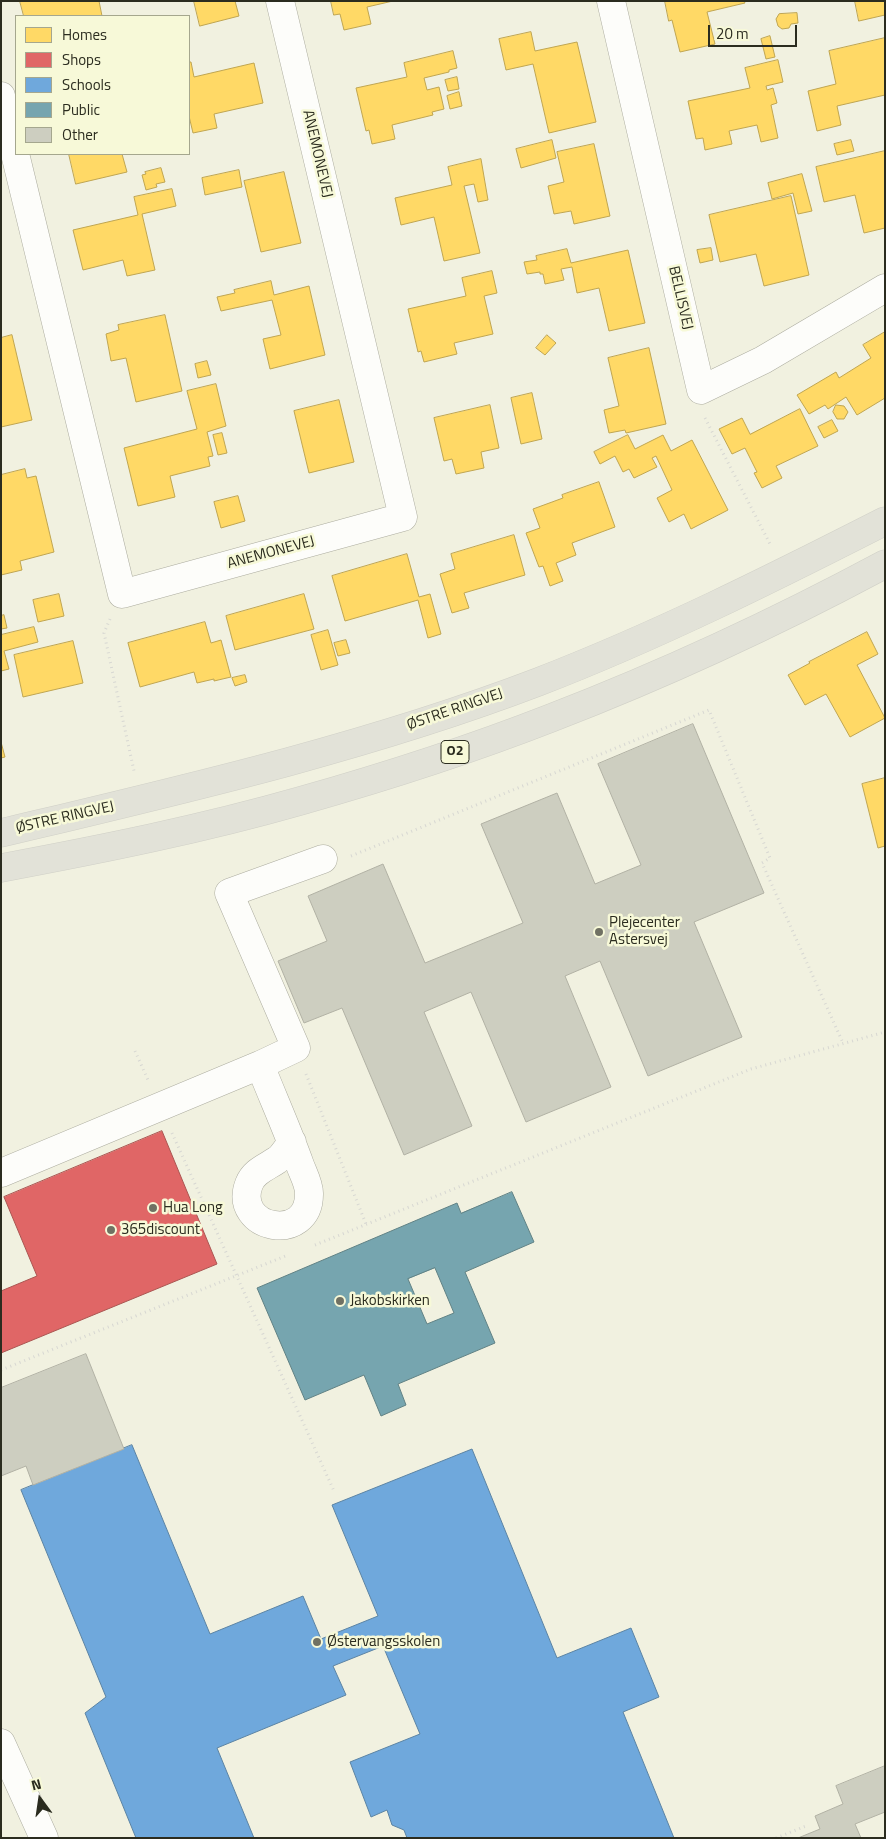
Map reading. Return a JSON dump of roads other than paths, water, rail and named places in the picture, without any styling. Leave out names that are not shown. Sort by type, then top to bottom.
[{"type":"main road","name":"ØSTRE RINGVEJ","points":[[1,833],[140,800],[289,761],[413,725],[537,682],[664,629],[885,521]]},
{"type":"main road","name":"O2","points":[[1,868],[148,840],[299,802],[424,763],[551,718],[680,664],[803,607],[885,564]]},
{"type":"street","name":"ANEMONEVEJ","points":[[15,155],[122,594],[403,517],[280,1]]},
{"type":"street","name":"BELLISVEJ","points":[[611,1],[701,390],[763,360],[885,288]]},
{"type":"street","name":"ANEMONEVEJ","points":[[1,96],[15,154]]},
{"type":"street","points":[[1,1173],[260,1066],[296,1048],[229,893],[323,859]]},
{"type":"street","points":[[260,1066],[292,1142]]},
{"type":"street","points":[[1,1743],[44,1838]]},
{"type":"place","name":"Plejecenter Astersvej","points":[[599,932]]},
{"type":"place","name":"Hua Long","points":[[153,1208]]},
{"type":"place","name":"365discount","points":[[111,1230]]},
{"type":"place","name":"Jakobskirken","points":[[340,1301]]},
{"type":"place","name":"Østervangsskolen","points":[[317,1642]]}]
